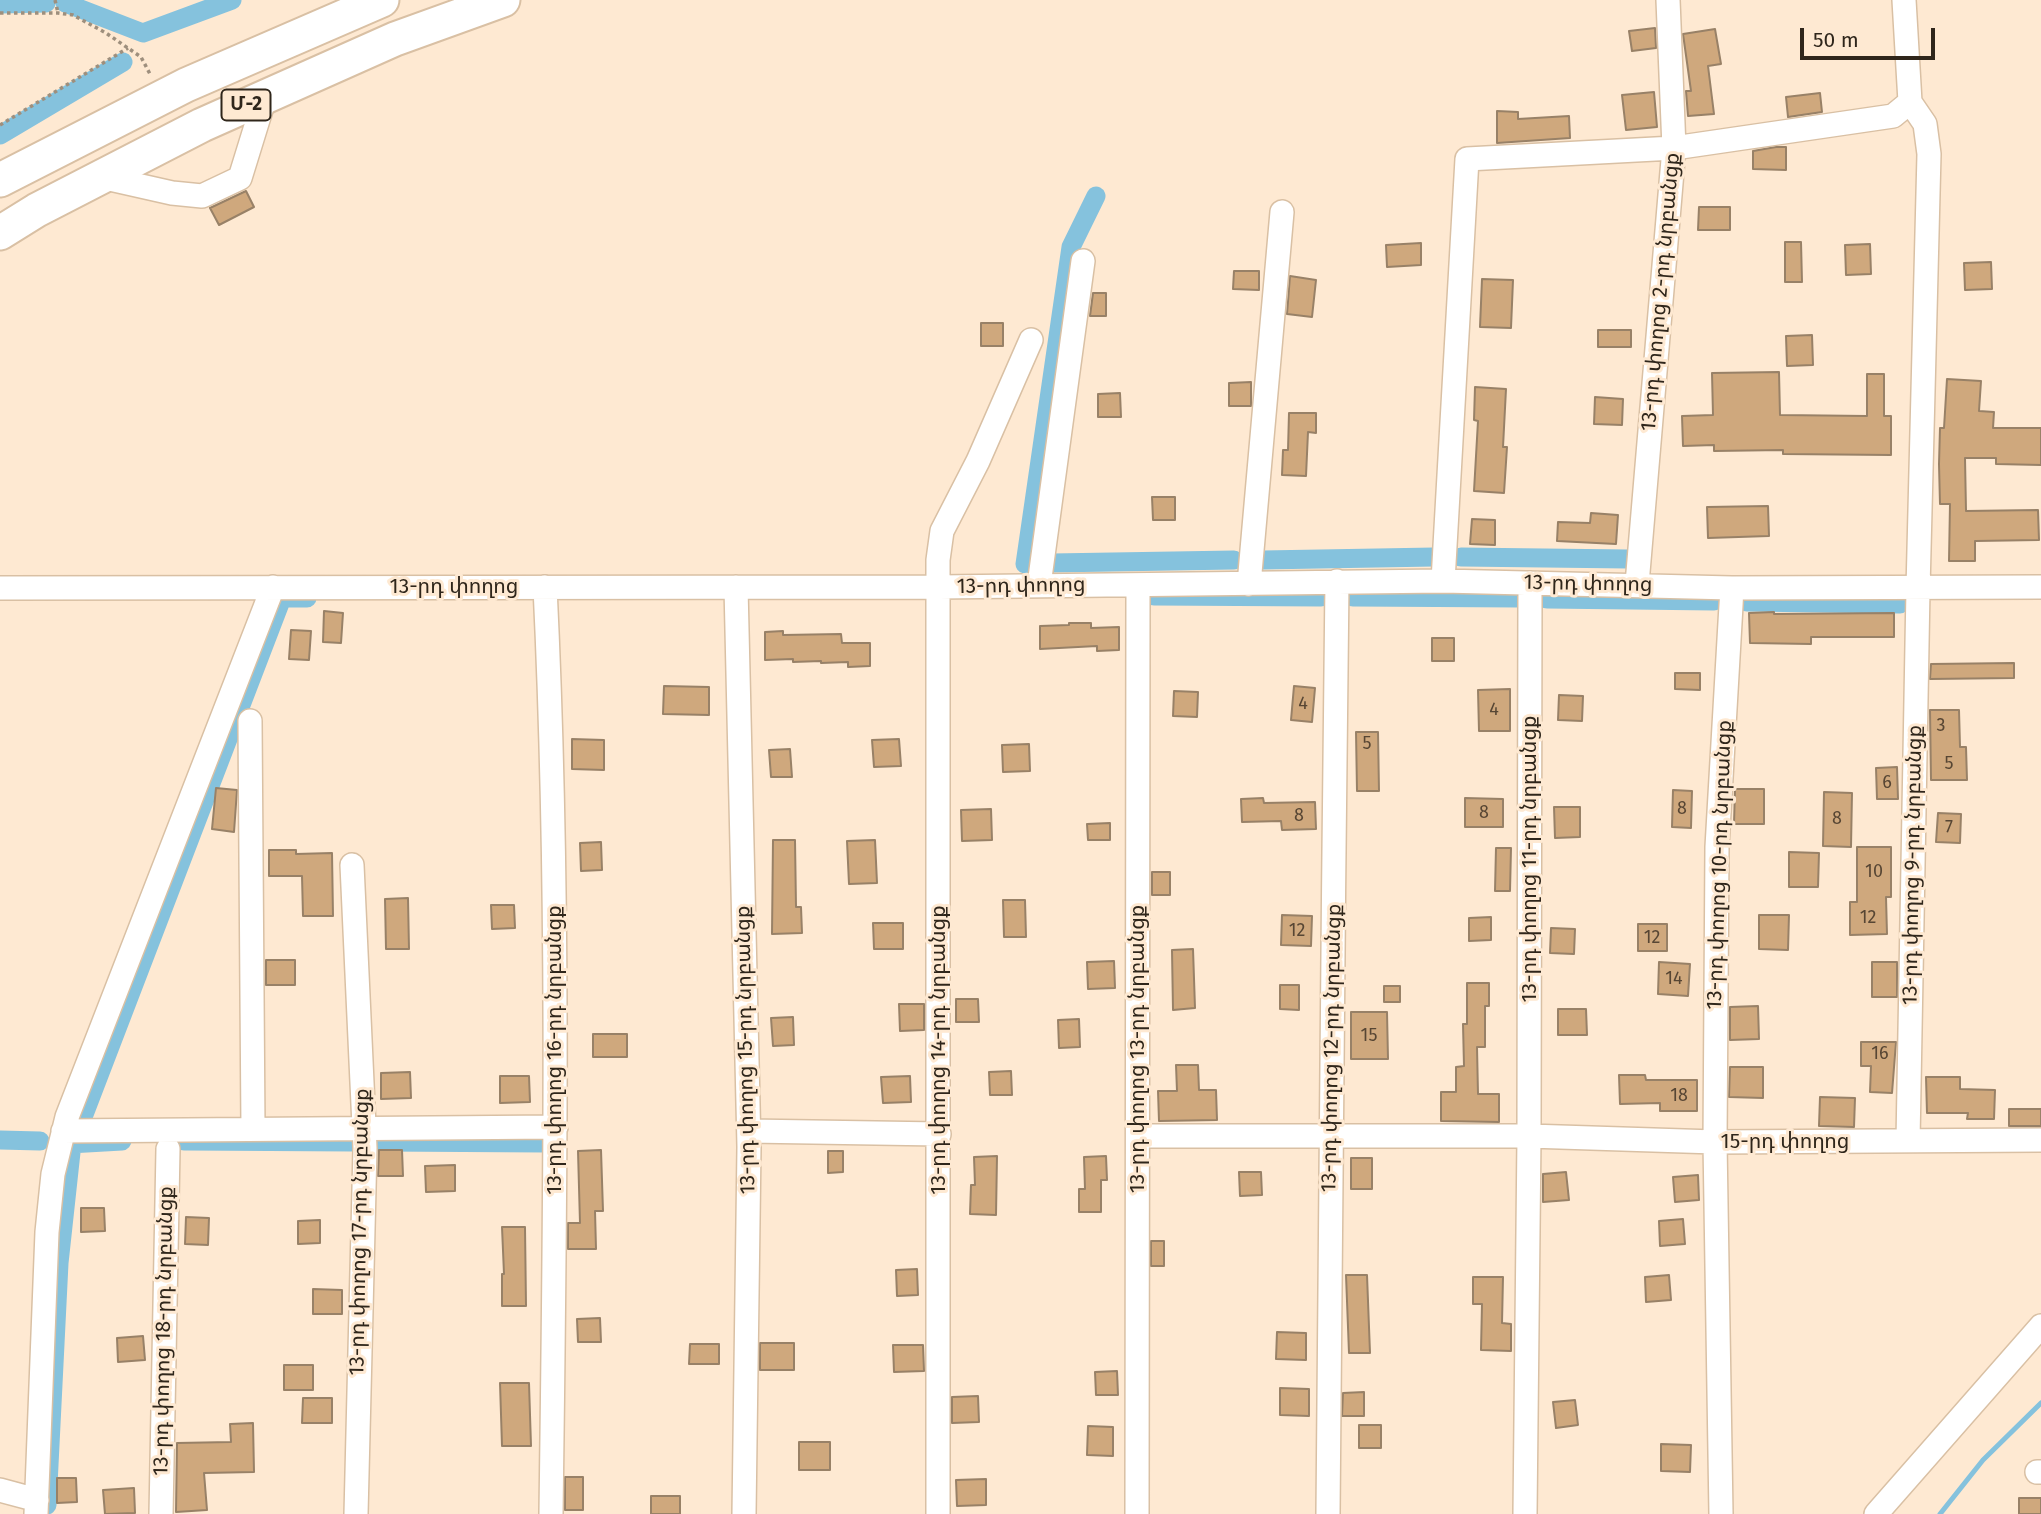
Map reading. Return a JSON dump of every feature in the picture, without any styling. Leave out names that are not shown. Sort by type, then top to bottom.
[{"type":"highway","name":"Մ-2","points":[[0,180],[162,98],[382,0]]},
{"type":"highway","name":"Մ-2","points":[[0,233],[37,210],[202,125],[395,39],[503,0]]},
{"type":"street","name":"13-րդ փողոց 2-րդ նրբանցք","points":[[1636,584],[1674,148],[1668,0]]},
{"type":"street","points":[[1443,581],[1467,159],[1674,148],[1893,116],[1910,102],[1904,0]]},
{"type":"street","points":[[101,177],[172,193],[202,196],[240,178],[265,97]]},
{"type":"street","name":"13-րդ փողոց 9-րդ նրբանցք","points":[[1908,1141],[1917,589],[1929,154],[1925,124],[1910,102]]},
{"type":"street","points":[[1249,584],[1282,212]]},
{"type":"street","points":[[1040,585],[1083,261]]},
{"type":"street","name":"13-րդ փողոց 14-րդ նրբանցք","points":[[938,1514],[938,560],[942,531],[978,461],[1031,340]]},
{"type":"street","name":"13-րդ փողոց","points":[[0,588],[939,587],[1337,581],[1636,584],[1731,588],[2041,587]]},
{"type":"street","name":"13-րդ փողոց 12-րդ նրբանցք","points":[[1328,1514],[1328,1269],[1332,1138],[1337,581]]},
{"type":"street","name":"13-րդ փողոց 11-րդ նրբանցք","points":[[1525,1514],[1530,583]]},
{"type":"street","name":"13-րդ փողոց 13-րդ նրբանցք","points":[[1137,1514],[1138,584]]},
{"type":"street","points":[[0,1490],[37,1507],[47,1232],[53,1174],[66,1117],[273,587]]},
{"type":"street","name":"13-րդ փողոց 16-րդ նրբանցք","points":[[545,587],[552,736],[557,1054],[551,1514]]},
{"type":"street","name":"13-րդ փողոց 15-րդ նրբանցք","points":[[736,587],[749,1131],[744,1514]]},
{"type":"street","name":"13-րդ փողոց 10-րդ նրբանցք","points":[[1721,1514],[1715,1142],[1717,847],[1731,588]]},
{"type":"street","points":[[250,722],[253,1129]]},
{"type":"street","name":"13-րդ փողոց 17-րդ նրբանցք","points":[[352,865],[364,1127],[356,1514]]},
{"type":"street","points":[[63,1131],[556,1127]]},
{"type":"street","points":[[749,1131],[939,1134]]},
{"type":"street","name":"15-րդ փողոց","points":[[1138,1136],[1529,1136],[1715,1142],[2041,1140]]},
{"type":"street","name":"13-րդ փողոց 18-րդ նրբանցք","points":[[161,1514],[168,1149]]},
{"type":"street","points":[[1876,1514],[2041,1326]]},
{"type":"path","points":[[55,0],[58,13]]},
{"type":"path","points":[[0,13],[73,15],[141,57],[162,98]]},
{"type":"path","points":[[0,125],[128,48]]},
{"type":"building","points":[[1655,28],[1656,48],[1632,51],[1629,31]]},
{"type":"building","points":[[1715,29],[1721,64],[1708,66],[1714,114],[1688,116],[1686,91],[1691,91],[1683,34]]},
{"type":"building","points":[[1654,92],[1657,127],[1626,130],[1622,95]]},
{"type":"building","points":[[1820,93],[1822,112],[1788,117],[1786,97]]},
{"type":"building","points":[[1497,111],[1518,112],[1518,119],[1569,116],[1570,138],[1497,143]]},
{"type":"building","points":[[1786,147],[1786,170],[1753,169],[1753,151]]},
{"type":"building","points":[[246,191],[254,207],[219,225],[210,208]]},
{"type":"building","points":[[1699,207],[1730,207],[1730,230],[1698,230]]},
{"type":"building","points":[[1785,242],[1801,242],[1802,282],[1785,282]]},
{"type":"building","points":[[1421,243],[1421,265],[1387,267],[1386,245]]},
{"type":"building","points":[[1870,244],[1871,274],[1846,275],[1845,245]]},
{"type":"building","points":[[1991,262],[1992,289],[1965,290],[1964,263]]},
{"type":"building","points":[[1234,271],[1259,271],[1259,290],[1233,289]]},
{"type":"building","points":[[1290,276],[1316,280],[1312,317],[1287,314]]},
{"type":"building","points":[[1482,279],[1513,280],[1511,328],[1480,327]]},
{"type":"building","points":[[1093,293],[1106,293],[1106,316],[1090,316]]},
{"type":"building","points":[[981,323],[1003,323],[1003,346],[981,346]]},
{"type":"building","points":[[1598,330],[1631,330],[1631,347],[1598,347]]},
{"type":"building","points":[[1812,335],[1813,365],[1787,366],[1786,336]]},
{"type":"building","points":[[1779,372],[1780,415],[1867,416],[1867,374],[1884,374],[1884,416],[1891,416],[1891,455],[1783,454],[1783,450],[1714,451],[1714,445],[1683,446],[1682,416],[1713,415],[1712,373]]},
{"type":"building","points":[[1947,379],[1981,381],[1979,411],[1994,412],[1993,428],[2041,428],[2041,465],[1996,464],[1996,458],[1965,458],[1966,511],[2038,510],[2039,540],[1975,541],[1975,561],[1949,561],[1950,504],[1940,504],[1939,464],[1940,428],[1944,428]]},
{"type":"building","points":[[1251,382],[1251,406],[1229,406],[1229,383]]},
{"type":"building","points":[[1475,387],[1506,389],[1503,447],[1507,447],[1504,493],[1474,491],[1478,421],[1474,420]]},
{"type":"building","points":[[1120,393],[1121,417],[1098,417],[1098,394]]},
{"type":"building","points":[[1595,397],[1623,399],[1622,425],[1594,424]]},
{"type":"building","points":[[1289,413],[1316,413],[1316,433],[1308,432],[1306,476],[1282,475],[1283,450],[1288,450]]},
{"type":"building","points":[[1152,497],[1175,497],[1175,520],[1153,520]]},
{"type":"building","points":[[1768,506],[1769,536],[1708,538],[1707,507]]},
{"type":"building","points":[[1591,513],[1618,515],[1616,544],[1557,541],[1558,522],[1590,523]]},
{"type":"building","points":[[1472,519],[1495,520],[1495,545],[1470,544]]},
{"type":"building","points":[[324,611],[343,613],[341,643],[323,642]]},
{"type":"building","points":[[1749,613],[1894,613],[1894,637],[1811,637],[1811,644],[1750,643]]},
{"type":"building","points":[[1091,623],[1091,628],[1119,627],[1119,650],[1097,651],[1097,646],[1040,649],[1040,626]]},
{"type":"building","points":[[291,630],[311,631],[309,660],[289,659]]},
{"type":"building","points":[[783,631],[783,635],[841,634],[842,643],[870,643],[870,666],[848,667],[848,662],[765,660],[765,632]]},
{"type":"building","points":[[1432,638],[1454,638],[1454,661],[1432,661]]},
{"type":"building","points":[[2014,663],[2014,678],[1930,679],[1931,664]]},
{"type":"building","points":[[1675,673],[1700,673],[1700,690],[1675,689]]},
{"type":"building","points":[[664,686],[709,687],[709,715],[663,714]]},
{"type":"building","points":[[1294,686],[1315,688],[1312,722],[1291,720]]},
{"type":"building","points":[[1510,689],[1510,731],[1479,731],[1478,690]]},
{"type":"building","points":[[1174,691],[1198,692],[1197,717],[1173,716]]},
{"type":"building","points":[[1559,695],[1583,696],[1582,721],[1558,720]]},
{"type":"building","points":[[1930,710],[1959,710],[1960,747],[1966,747],[1967,780],[1931,780]]},
{"type":"building","points":[[1356,732],[1378,732],[1379,791],[1357,791]]},
{"type":"building","points":[[572,739],[604,740],[604,770],[572,769]]},
{"type":"building","points":[[899,739],[901,766],[874,767],[872,740]]},
{"type":"building","points":[[1029,744],[1030,771],[1003,772],[1002,745]]},
{"type":"building","points":[[790,749],[792,777],[771,777],[769,750]]},
{"type":"building","points":[[1897,767],[1898,799],[1877,799],[1876,768]]},
{"type":"building","points":[[216,788],[237,790],[234,832],[212,829]]},
{"type":"building","points":[[1735,789],[1764,789],[1764,824],[1734,824]]},
{"type":"building","points":[[1673,790],[1692,791],[1691,828],[1672,827]]},
{"type":"building","points":[[1824,792],[1852,793],[1851,847],[1823,846]]},
{"type":"building","points":[[1263,798],[1264,803],[1315,802],[1316,829],[1282,830],[1281,821],[1242,822],[1241,799]]},
{"type":"building","points":[[1465,798],[1503,799],[1503,827],[1465,827]]},
{"type":"building","points":[[1554,807],[1580,807],[1580,837],[1555,838]]},
{"type":"building","points":[[991,809],[992,840],[962,841],[961,810]]},
{"type":"building","points":[[1938,813],[1961,814],[1960,843],[1936,842]]},
{"type":"building","points":[[1110,823],[1110,840],[1088,840],[1087,824]]},
{"type":"building","points":[[773,840],[795,840],[796,907],[801,907],[802,933],[772,934]]},
{"type":"building","points":[[875,840],[877,883],[849,884],[847,841]]},
{"type":"building","points":[[601,842],[602,870],[581,871],[580,843]]},
{"type":"building","points":[[1857,847],[1891,847],[1891,897],[1886,897],[1887,934],[1850,935],[1850,902],[1857,902]]},
{"type":"building","points":[[1496,848],[1511,848],[1510,891],[1495,891]]},
{"type":"building","points":[[269,850],[296,850],[296,854],[332,853],[333,916],[303,916],[302,876],[269,876]]},
{"type":"building","points":[[1789,852],[1819,853],[1818,887],[1789,887]]},
{"type":"building","points":[[1152,872],[1170,872],[1170,895],[1152,895]]},
{"type":"building","points":[[408,898],[409,949],[386,949],[385,899]]},
{"type":"building","points":[[1003,900],[1025,900],[1026,937],[1004,937]]},
{"type":"building","points":[[491,905],[514,905],[515,928],[492,929]]},
{"type":"building","points":[[1282,915],[1312,916],[1311,946],[1281,945]]},
{"type":"building","points":[[1759,915],[1789,915],[1788,950],[1759,949]]},
{"type":"building","points":[[1491,917],[1491,940],[1469,941],[1469,918]]},
{"type":"building","points":[[873,923],[903,923],[903,949],[874,949]]},
{"type":"building","points":[[1638,924],[1667,924],[1667,951],[1638,951]]},
{"type":"building","points":[[1551,928],[1575,929],[1574,954],[1550,953]]},
{"type":"building","points":[[1193,949],[1195,1008],[1173,1010],[1172,950]]},
{"type":"building","points":[[266,960],[295,960],[295,985],[266,985]]},
{"type":"building","points":[[1114,961],[1115,988],[1088,989],[1087,962]]},
{"type":"building","points":[[1659,962],[1690,964],[1688,996],[1658,994]]},
{"type":"building","points":[[1872,962],[1897,962],[1897,997],[1872,997]]},
{"type":"building","points":[[1467,983],[1489,983],[1489,1006],[1485,1006],[1485,1047],[1477,1047],[1478,1094],[1499,1094],[1499,1122],[1441,1121],[1441,1092],[1456,1092],[1456,1067],[1464,1066],[1463,1024],[1467,1024]]},
{"type":"building","points":[[1280,985],[1299,985],[1299,1010],[1280,1009]]},
{"type":"building","points":[[1384,986],[1400,986],[1400,1002],[1384,1002]]},
{"type":"building","points":[[956,999],[978,999],[979,1022],[956,1022]]},
{"type":"building","points":[[899,1004],[924,1004],[924,1030],[900,1031]]},
{"type":"building","points":[[1758,1006],[1759,1039],[1730,1040],[1730,1007]]},
{"type":"building","points":[[1558,1009],[1586,1009],[1587,1035],[1558,1035]]},
{"type":"building","points":[[1351,1012],[1387,1012],[1388,1059],[1351,1059]]},
{"type":"building","points":[[793,1017],[794,1045],[773,1046],[771,1018]]},
{"type":"building","points":[[1079,1019],[1080,1047],[1059,1048],[1058,1020]]},
{"type":"building","points":[[593,1034],[627,1034],[627,1057],[593,1057]]},
{"type":"building","points":[[1861,1042],[1896,1042],[1892,1093],[1870,1092],[1871,1066],[1861,1066]]},
{"type":"building","points":[[1176,1065],[1198,1065],[1199,1090],[1216,1090],[1217,1120],[1159,1121],[1158,1091],[1177,1091]]},
{"type":"building","points":[[1730,1067],[1763,1067],[1763,1098],[1729,1097]]},
{"type":"building","points":[[1011,1071],[1012,1095],[990,1095],[989,1072]]},
{"type":"building","points":[[410,1072],[411,1098],[381,1099],[381,1073]]},
{"type":"building","points":[[1619,1075],[1645,1075],[1646,1080],[1697,1080],[1697,1111],[1660,1111],[1660,1103],[1620,1104]]},
{"type":"building","points":[[500,1076],[529,1076],[530,1102],[500,1103]]},
{"type":"building","points":[[910,1076],[911,1102],[883,1103],[881,1077]]},
{"type":"building","points":[[1926,1077],[1960,1077],[1960,1089],[1995,1090],[1994,1119],[1967,1119],[1968,1113],[1927,1113]]},
{"type":"building","points":[[1820,1097],[1855,1098],[1854,1127],[1819,1126]]},
{"type":"building","points":[[2009,1109],[2041,1109],[2041,1126],[2009,1126]]},
{"type":"building","points":[[379,1150],[402,1150],[403,1176],[378,1176]]},
{"type":"building","points":[[601,1150],[603,1211],[595,1211],[596,1249],[568,1249],[568,1223],[580,1223],[578,1151]]},
{"type":"building","points":[[828,1151],[843,1151],[843,1172],[828,1173]]},
{"type":"building","points":[[997,1156],[996,1215],[970,1214],[971,1185],[975,1185],[974,1157]]},
{"type":"building","points":[[1106,1156],[1107,1180],[1101,1180],[1101,1212],[1079,1212],[1079,1189],[1085,1189],[1084,1157]]},
{"type":"building","points":[[1351,1158],[1372,1158],[1372,1189],[1351,1189]]},
{"type":"building","points":[[455,1165],[455,1191],[426,1192],[425,1166]]},
{"type":"building","points":[[1239,1172],[1261,1172],[1262,1195],[1240,1196]]},
{"type":"building","points":[[1566,1172],[1569,1200],[1543,1202],[1543,1174]]},
{"type":"building","points":[[1698,1175],[1699,1200],[1675,1202],[1673,1177]]},
{"type":"building","points":[[81,1208],[104,1208],[105,1231],[81,1232]]},
{"type":"building","points":[[186,1217],[209,1218],[208,1245],[185,1244]]},
{"type":"building","points":[[1683,1219],[1685,1244],[1660,1246],[1659,1221]]},
{"type":"building","points":[[320,1220],[320,1243],[298,1244],[298,1221]]},
{"type":"building","points":[[502,1227],[525,1227],[526,1306],[502,1306]]},
{"type":"building","points":[[1151,1241],[1164,1241],[1164,1266],[1151,1266]]},
{"type":"building","points":[[917,1269],[918,1295],[897,1296],[896,1270]]},
{"type":"building","points":[[1346,1275],[1367,1275],[1370,1353],[1349,1353]]},
{"type":"building","points":[[1669,1275],[1671,1300],[1646,1302],[1645,1277]]},
{"type":"building","points":[[1473,1277],[1503,1277],[1502,1323],[1511,1324],[1511,1351],[1481,1350],[1482,1304],[1473,1304]]},
{"type":"building","points":[[313,1289],[342,1290],[342,1314],[313,1314]]},
{"type":"building","points":[[600,1318],[601,1342],[578,1342],[577,1319]]},
{"type":"building","points":[[1277,1332],[1306,1333],[1306,1360],[1276,1359]]},
{"type":"building","points":[[143,1336],[145,1360],[118,1362],[117,1338]]},
{"type":"building","points":[[760,1343],[794,1343],[794,1370],[760,1370]]},
{"type":"building","points":[[690,1344],[719,1344],[719,1364],[689,1364]]},
{"type":"building","points":[[893,1345],[923,1345],[924,1371],[894,1372]]},
{"type":"building","points":[[284,1365],[313,1365],[313,1390],[284,1390]]},
{"type":"building","points":[[1117,1371],[1118,1395],[1096,1395],[1095,1372]]},
{"type":"building","points":[[500,1383],[529,1383],[531,1446],[502,1446]]},
{"type":"building","points":[[1280,1388],[1309,1389],[1309,1416],[1280,1415]]},
{"type":"building","points":[[1364,1392],[1364,1416],[1342,1416],[1343,1393]]},
{"type":"building","points":[[978,1396],[979,1422],[952,1423],[952,1397]]},
{"type":"building","points":[[303,1398],[332,1398],[332,1423],[302,1423]]},
{"type":"building","points":[[1575,1400],[1578,1425],[1556,1428],[1553,1402]]},
{"type":"building","points":[[253,1423],[254,1472],[204,1473],[207,1510],[176,1512],[177,1443],[231,1442],[230,1424]]},
{"type":"building","points":[[1359,1425],[1381,1425],[1381,1448],[1359,1448]]},
{"type":"building","points":[[1088,1426],[1113,1427],[1113,1456],[1087,1455]]},
{"type":"building","points":[[799,1442],[830,1442],[830,1470],[799,1470]]},
{"type":"building","points":[[1661,1444],[1691,1445],[1690,1472],[1661,1471]]},
{"type":"building","points":[[565,1477],[583,1477],[583,1510],[565,1510]]},
{"type":"building","points":[[57,1478],[76,1478],[77,1502],[57,1503]]},
{"type":"building","points":[[986,1479],[986,1505],[957,1506],[956,1480]]},
{"type":"building","points":[[134,1488],[135,1513],[105,1514],[103,1490]]},
{"type":"building","points":[[651,1496],[680,1496],[680,1514],[651,1514]]},
{"type":"building","points":[[2019,1498],[2041,1498],[2041,1514],[2019,1514]]},
{"type":"waterway","points":[[65,3],[143,33],[232,0]]},
{"type":"waterway","points":[[0,4],[46,3]]},
{"type":"waterway","points":[[0,135],[123,62]]},
{"type":"waterway","points":[[1025,564],[1071,247],[1096,196]]},
{"type":"waterway","points":[[1263,560],[1434,557]]},
{"type":"waterway","points":[[1461,557],[1628,559]]},
{"type":"waterway","points":[[1052,563],[1234,560]]},
{"type":"waterway","points":[[1154,596],[1321,597]]},
{"type":"waterway","points":[[1353,597],[1520,598]]},
{"type":"waterway","points":[[83,1117],[282,598],[307,598]]},
{"type":"waterway","points":[[1547,599],[1714,601]]},
{"type":"waterway","points":[[1747,602],[1900,604]]},
{"type":"waterway","points":[[0,1140],[40,1141]]},
{"type":"waterway","points":[[69,1144],[122,1141]]},
{"type":"waterway","points":[[184,1141],[354,1142]]},
{"type":"waterway","points":[[381,1142],[546,1143]]},
{"type":"waterway","points":[[47,1505],[59,1263],[72,1143]]},
{"type":"waterway","points":[[1940,1514],[1983,1460],[2041,1403]]}]
